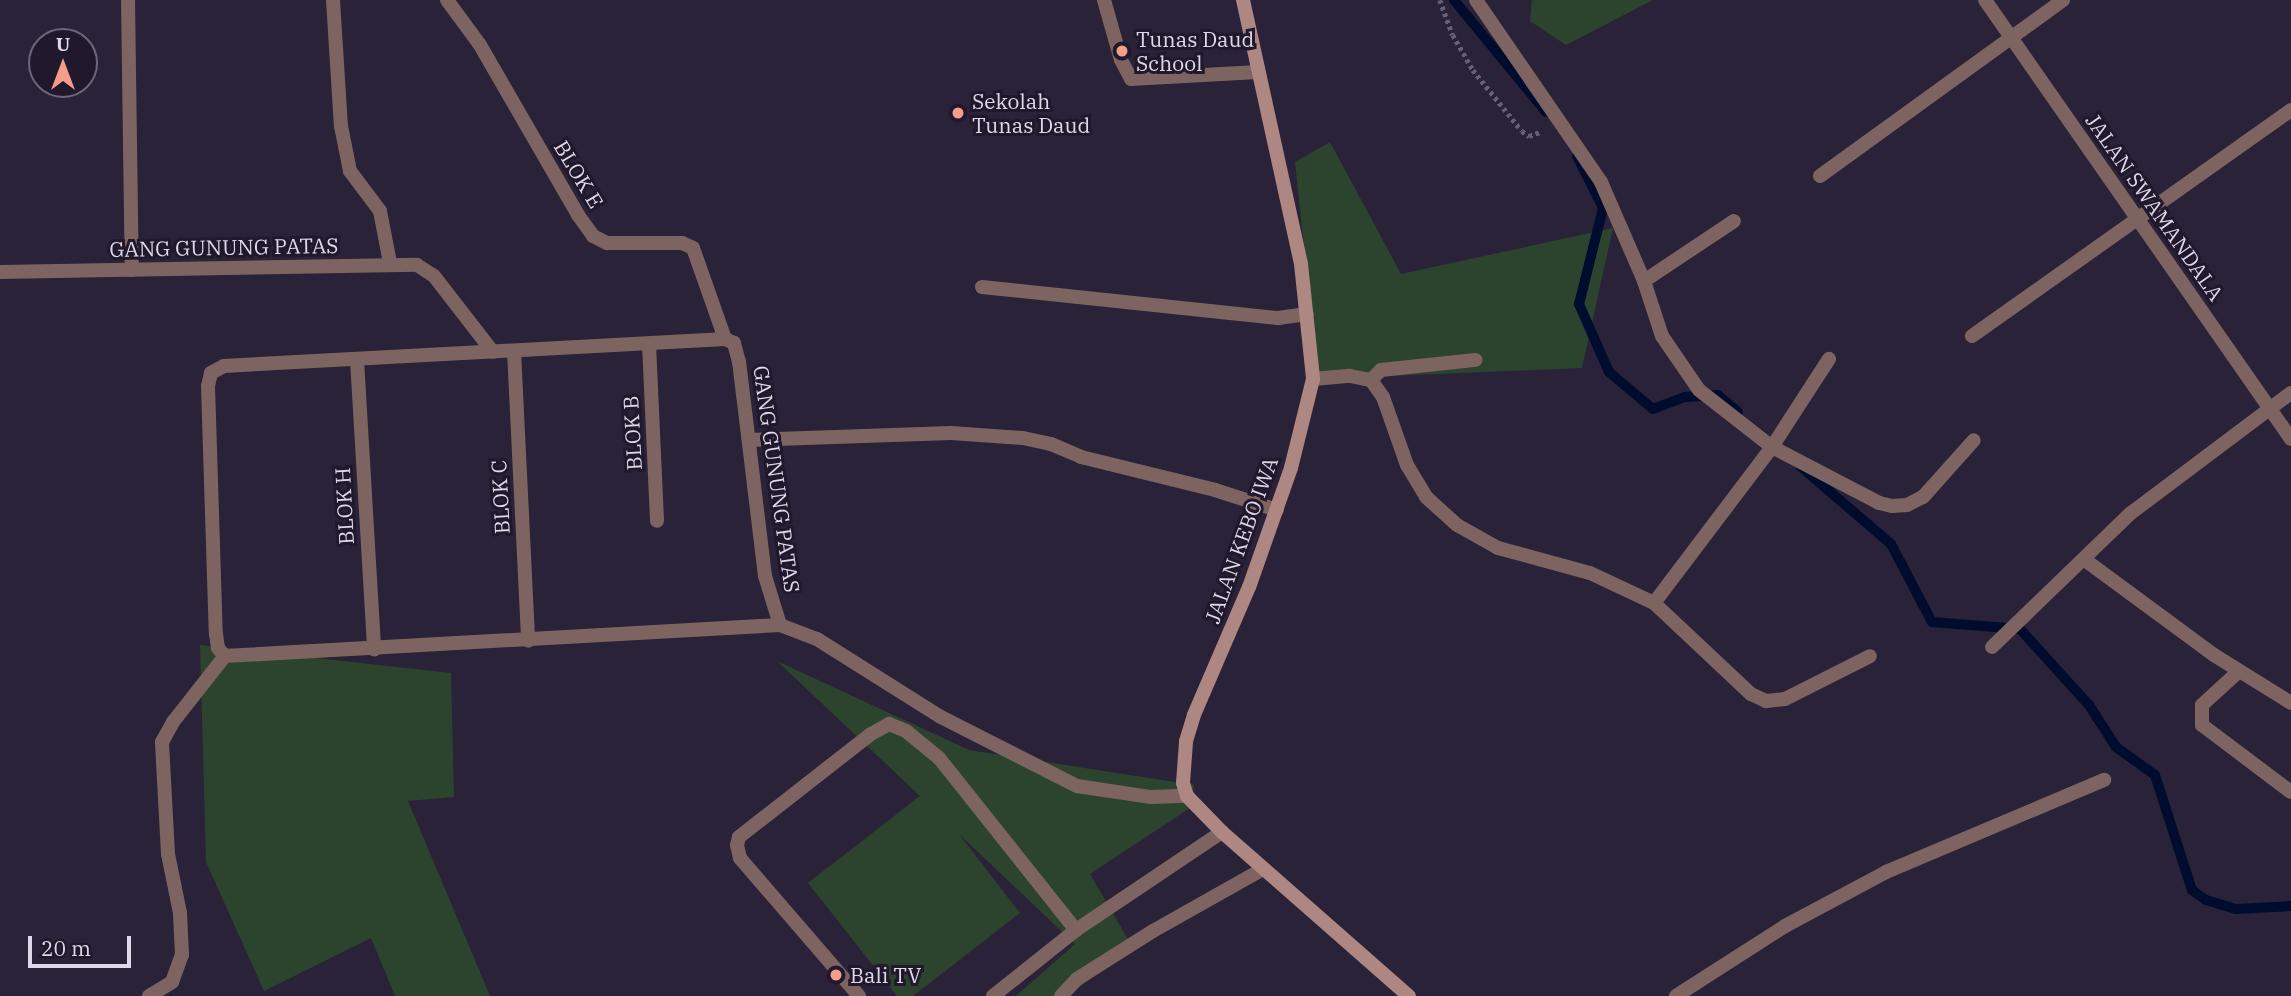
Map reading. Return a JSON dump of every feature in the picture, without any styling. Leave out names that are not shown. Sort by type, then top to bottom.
[{"type":"street","points":[[128,0],[132,270]]},
{"type":"street","points":[[333,0],[341,126],[350,171],[380,211],[390,263]]},
{"type":"street","name":"BLOK E","points":[[447,0],[480,45],[571,204],[593,236],[607,243],[682,243],[693,248],[725,339]]},
{"type":"street","points":[[1104,0],[1121,60],[1131,79],[1258,72]]},
{"type":"street","name":"JALAN KEBO IWA","points":[[1187,796],[1183,762],[1186,742],[1277,510],[1291,468],[1312,379],[1301,264],[1243,0]]},
{"type":"street","points":[[1476,0],[1601,182],[1644,281],[1662,336],[1699,390],[1773,447],[1879,503],[1892,506],[1907,505],[1923,497],[1974,440]]},
{"type":"street","name":"JALAN SWAMANDALA","points":[[1985,0],[2137,222],[2291,439]]},
{"type":"street","points":[[1820,176],[2063,0]]},
{"type":"street","points":[[1972,336],[2137,222],[2291,110]]},
{"type":"street","points":[[1644,281],[1734,222]]},
{"type":"street","name":"GANG GUNUNG PATAS","points":[[0,272],[390,263],[417,265],[434,276],[493,352]]},
{"type":"street","points":[[982,287],[1278,318],[1307,314]]},
{"type":"street","points":[[225,656],[218,648],[216,634],[208,386],[211,373],[223,366],[725,339]]},
{"type":"street","name":"GANG GUNUNG PATAS","points":[[725,339],[734,343],[738,352],[765,576],[780,625],[817,639],[941,717],[1077,786],[1152,797],[1187,796]]},
{"type":"street","name":"BLOK B","points":[[649,344],[657,521]]},
{"type":"street","name":"BLOK C","points":[[514,351],[528,640]]},
{"type":"street","points":[[1654,603],[1773,447],[1829,359]]},
{"type":"street","name":"BLOK H","points":[[357,360],[374,650]]},
{"type":"street","points":[[1371,380],[1381,370],[1475,360]]},
{"type":"street","points":[[1312,379],[1350,376],[1371,380],[1383,397],[1407,465],[1426,497],[1457,525],[1498,548],[1590,573],[1654,603],[1751,694],[1766,701],[1785,699],[1870,656]]},
{"type":"street","points":[[1993,648],[2131,513],[2291,393]]},
{"type":"street","points":[[749,440],[951,433],[1023,438],[1051,444],[1081,457],[1215,490],[1277,510]]},
{"type":"street","points":[[2085,560],[2238,672],[2291,703]]},
{"type":"street","points":[[149,996],[172,982],[182,955],[180,913],[168,854],[162,742],[173,722],[225,656],[374,650],[780,625]]},
{"type":"street","points":[[2238,672],[2202,705],[2202,725],[2291,792]]},
{"type":"street","points":[[859,996],[740,858],[737,845],[740,837],[871,734],[889,724],[906,731],[939,758],[1076,930]]},
{"type":"street","points":[[1676,996],[1785,926],[1886,872],[2104,779]]},
{"type":"street","points":[[1187,796],[1222,832],[1409,996]]},
{"type":"street","points":[[993,996],[1076,930],[1222,832]]},
{"type":"street","points":[[1061,996],[1077,979],[1153,931],[1264,869]]},
{"type":"path","points":[[1440,0],[1452,36],[1472,70],[1522,131],[1528,136],[1535,135],[1559,120]]},
{"type":"green space","points":[[1532,0],[1653,0],[1566,45],[1530,21]]},
{"type":"green space","points":[[1330,142],[1401,274],[1613,228],[1582,368],[1318,379],[1295,162]]},
{"type":"green space","points":[[200,645],[451,673],[454,797],[408,801],[490,996],[395,996],[371,938],[264,991],[206,862]]},
{"type":"green space","points":[[777,661],[969,750],[1194,785],[1190,808],[1090,874],[1133,948],[1067,996],[1016,996],[1075,944],[959,834],[1020,913],[913,996],[897,996],[808,883],[920,796]]},
{"type":"waterway","points":[[1454,0],[1546,112]]},
{"type":"waterway","points":[[1577,156],[1603,208],[1579,304],[1609,372],[1653,409],[1685,397],[1718,395],[1738,412]]},
{"type":"waterway","points":[[1800,466],[1891,544],[1932,622],[2020,629],[2089,705],[2116,747],[2155,775],[2192,890],[2206,900],[2236,909],[2291,906]]},
{"type":"place","name":"Tunas Daud School","points":[[1122,51]]},
{"type":"place","name":"Sekolah Tunas Daud","points":[[958,113]]},
{"type":"place","name":"Bali TV","points":[[836,975]]}]
